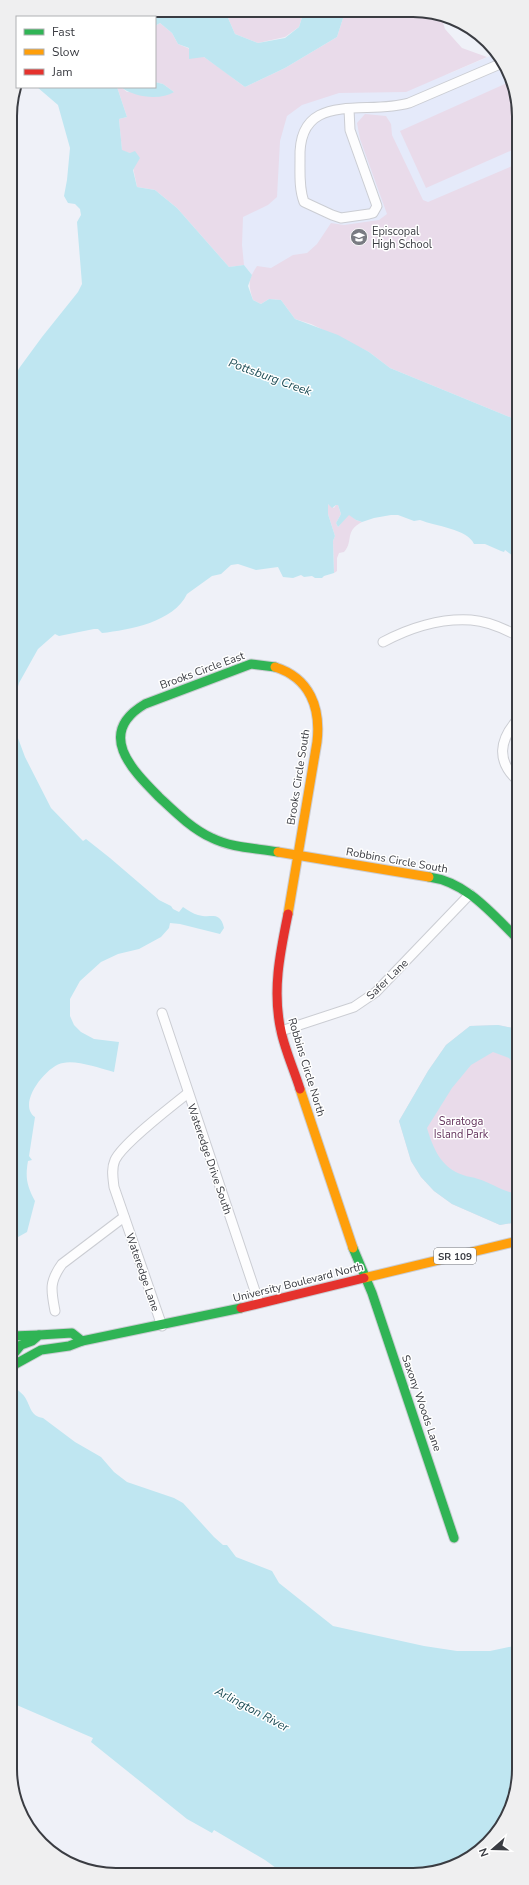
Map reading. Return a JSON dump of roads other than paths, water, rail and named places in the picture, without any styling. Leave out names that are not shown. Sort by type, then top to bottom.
[{"type":"street","points":[[349,109],[350,130],[377,206],[373,213],[341,218],[304,202],[301,194],[299,143],[309,122],[322,112],[349,109],[391,107],[403,105],[498,65]]},
{"type":"street","points":[[383,642],[403,631],[453,620],[473,620],[512,634]]},
{"type":"street","name":"Brooks Circle East","points":[[121,731],[123,723],[135,709],[239,667],[251,664],[264,664],[280,668],[292,674],[301,682]]},
{"type":"street","name":"Brooks Circle South","points":[[298,856],[318,729],[316,705],[310,692],[301,682]]},
{"type":"street","points":[[512,726],[505,735],[502,753],[507,768],[512,774]]},
{"type":"street","name":"Robbins Circle South","points":[[121,731],[121,749],[131,766],[174,811],[200,832],[213,839],[229,844],[438,878],[452,882],[470,894],[512,933]]},
{"type":"street","name":"Robbins Circle North","points":[[298,856],[277,977],[277,1009],[281,1031],[357,1260],[365,1278]]},
{"type":"street","name":"Safer Lane","points":[[281,1031],[354,1007],[364,1001],[376,992],[470,894]]},
{"type":"street","name":"Wateredge Drive South","points":[[162,1013],[259,1303]]},
{"type":"street","name":"Wateredge Lane","points":[[162,1326],[124,1216],[113,1179],[115,1160],[124,1146],[188,1093]]},
{"type":"street","points":[[55,1311],[51,1283],[54,1274],[62,1264],[124,1216]]},
{"type":"street","name":"University Boulevard North","points":[[17,1363],[45,1349],[74,1346],[82,1341],[162,1326],[512,1242]]},
{"type":"street","name":"Saxony Woods Lane","points":[[365,1278],[372,1293],[454,1538]]},
{"type":"street","points":[[17,1336],[72,1333],[82,1341]]},
{"type":"street","points":[[17,1349],[39,1335]]},
{"type":"street","name":"SR 109","points":[[17,1352],[45,1349]]},
{"type":"water","points":[[156,17],[228,17],[235,34],[258,43],[285,38],[299,27],[302,17],[343,17],[337,37],[285,68],[245,87],[204,57],[189,59],[189,48],[178,44],[172,33],[160,23],[156,25]]},
{"type":"water","points":[[156,82],[163,84],[174,92],[168,95],[147,97],[123,88],[156,88]]},
{"type":"water","name":"Pottsburg Creek","points":[[38,88],[117,88],[127,117],[119,119],[122,150],[130,153],[135,151],[140,158],[133,170],[137,187],[155,190],[177,208],[229,267],[244,265],[252,275],[248,286],[253,300],[261,304],[269,299],[281,300],[295,319],[338,335],[369,352],[390,368],[512,418],[512,555],[505,550],[504,552],[485,544],[474,544],[471,539],[458,531],[420,520],[414,521],[398,515],[374,518],[362,522],[349,515],[338,527],[336,523],[341,514],[338,505],[332,508],[328,504],[328,514],[335,536],[333,541],[334,573],[322,578],[315,578],[312,576],[304,577],[301,575],[293,578],[283,577],[278,567],[256,570],[238,564],[231,565],[221,574],[212,576],[187,594],[181,604],[172,611],[162,618],[150,623],[113,632],[102,633],[98,629],[94,629],[59,636],[55,634],[38,649],[19,683],[17,690],[17,372],[42,337],[78,292],[82,284],[77,222],[81,215],[80,209],[75,204],[68,203],[64,196],[70,148],[58,105]]},
{"type":"water","points":[[17,735],[25,757],[51,808],[83,841],[86,839],[159,900],[171,906],[173,909],[179,912],[183,907],[192,913],[203,916],[217,917],[222,922],[224,928],[220,934],[170,923],[169,928],[161,937],[139,949],[118,954],[101,962],[80,981],[70,999],[70,1016],[74,1025],[81,1032],[94,1039],[119,1042],[114,1072],[81,1063],[63,1063],[56,1065],[49,1070],[36,1086],[31,1095],[29,1103],[30,1111],[35,1117],[29,1156],[32,1160],[28,1161],[27,1177],[28,1186],[35,1201],[27,1232],[17,1238]]},
{"type":"water","points":[[498,1025],[512,1028],[512,1062],[509,1058],[493,1052],[471,1065],[452,1088],[427,1128],[435,1150],[449,1168],[455,1172],[476,1178],[512,1192],[512,1223],[500,1225],[452,1204],[434,1191],[421,1177],[411,1161],[399,1121],[428,1071],[446,1045],[470,1026]]},
{"type":"water","name":"Arlington River","points":[[17,1389],[24,1395],[32,1411],[36,1415],[43,1418],[75,1442],[101,1457],[114,1472],[127,1482],[174,1498],[183,1503],[214,1537],[223,1545],[227,1545],[236,1557],[272,1571],[279,1583],[333,1626],[424,1646],[457,1651],[490,1651],[512,1646],[512,1775],[509,1795],[499,1818],[491,1829],[473,1829],[473,1848],[457,1858],[432,1866],[419,1868],[276,1868],[214,1830],[212,1833],[187,1819],[91,1742],[93,1738],[17,1705]]},
{"type":"place","name":"Episcopal High School","points":[[359,237]]},
{"type":"park label","name":"Saratoga Island Park","points":[[461,1127]]}]
